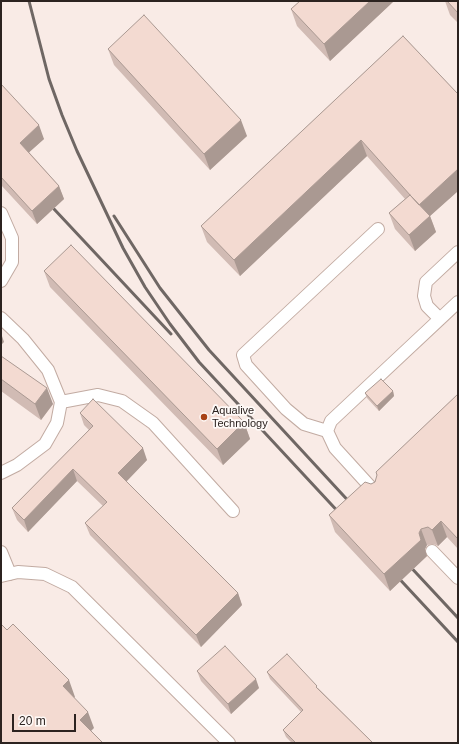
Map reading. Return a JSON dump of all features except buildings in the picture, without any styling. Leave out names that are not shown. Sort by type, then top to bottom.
[{"type":"lane","points":[[1,213],[12,238],[12,262],[1,281]]},
{"type":"lane","points":[[327,431],[304,424],[286,409],[246,365],[243,355],[378,229]]},
{"type":"lane","points":[[440,319],[427,306],[424,296],[426,282],[458,252]]},
{"type":"lane","points":[[376,493],[335,448],[327,431],[331,421],[458,302]]},
{"type":"lane","points":[[1,318],[23,339],[48,370],[61,402],[58,423],[45,444],[17,465],[1,473]]},
{"type":"lane","points":[[61,402],[98,395],[122,401],[153,423],[233,511]]},
{"type":"lane","points":[[1,552],[5,575],[18,572],[45,574],[72,587],[228,743]]},
{"type":"lane","points":[[432,552],[458,578]]},
{"type":"shaded area","points":[[1,1],[458,1],[458,743],[1,743]]},
{"type":"railway","points":[[29,1],[49,79],[62,115],[77,151],[123,248],[145,287],[170,324],[199,362],[343,517]]},
{"type":"railway","points":[[54,209],[171,334]]},
{"type":"railway","points":[[114,216],[160,288],[209,350],[354,507]]},
{"type":"railway","points":[[405,561],[458,618]]},
{"type":"railway","points":[[393,572],[458,642]]},
{"type":"place","name":"Aqualive Technology","points":[[204,417]]}]
